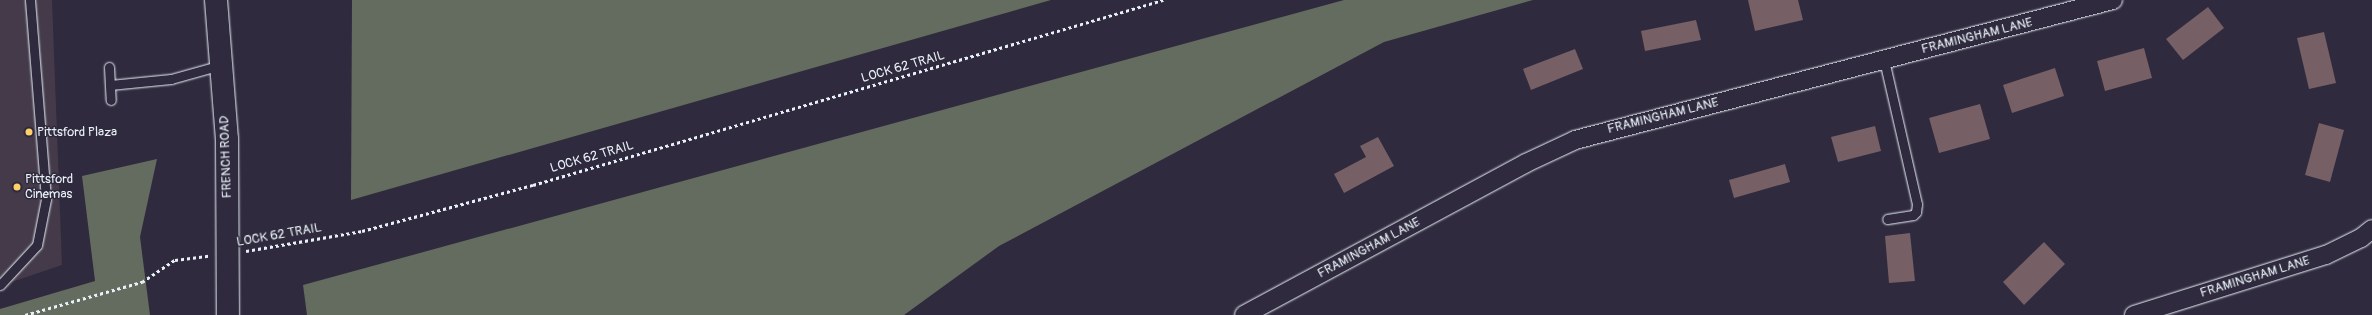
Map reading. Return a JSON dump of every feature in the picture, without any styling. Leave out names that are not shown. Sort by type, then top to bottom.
[{"type":"street","name":"FRENCH ROAD","points":[[216,0],[227,139],[229,254],[228,315]]},
{"type":"street","name":"FRAMINGHAM LANE","points":[[1244,315],[1526,163],[1575,140],[2113,0]]},
{"type":"street","name":"FRAMINGHAM LANE","points":[[2134,315],[2326,255],[2361,238],[2372,229]]},
{"type":"lane","points":[[0,285],[36,245],[46,199],[30,0]]},
{"type":"lane","points":[[1884,60],[1918,204],[1916,212],[1913,215],[1887,219]]},
{"type":"lane","points":[[110,84],[171,79],[221,65]]},
{"type":"lane","points":[[110,67],[111,100]]},
{"type":"path","name":"LOCK 62 TRAIL","points":[[25,315],[142,282],[175,260],[229,254],[362,231],[533,185],[1163,0]]},
{"type":"shaded area","name":"Pittsford Plaza","points":[[0,0],[52,0],[62,265],[0,286]]},
{"type":"shaded area","points":[[352,0],[1051,0],[351,200]]},
{"type":"shaded area","points":[[1344,0],[1533,0],[1384,42],[999,246],[904,315],[307,315],[303,285]]},
{"type":"shaded area","points":[[157,159],[140,237],[150,315],[0,315],[0,309],[95,281],[82,176]]},
{"type":"building","points":[[1748,0],[1798,0],[1803,20],[1755,31]]},
{"type":"building","points":[[2208,7],[2224,28],[2183,60],[2166,39]]},
{"type":"building","points":[[1696,20],[1701,40],[1645,51],[1641,31]]},
{"type":"building","points":[[2324,32],[2336,83],[2309,89],[2297,38]]},
{"type":"building","points":[[2144,48],[2152,78],[2105,91],[2097,61]]},
{"type":"building","points":[[1575,49],[1583,69],[1531,90],[1523,69]]},
{"type":"building","points":[[2055,68],[2064,96],[2012,113],[2003,85]]},
{"type":"building","points":[[1980,104],[1990,139],[1939,153],[1929,118]]},
{"type":"building","points":[[2319,123],[2344,130],[2330,182],[2305,175]]},
{"type":"building","points":[[1875,126],[1881,151],[1838,162],[1831,137]]},
{"type":"building","points":[[1378,137],[1394,166],[1344,193],[1334,174],[1366,157],[1360,146]]},
{"type":"building","points":[[1785,164],[1790,182],[1734,198],[1729,180]]},
{"type":"building","points":[[1910,233],[1915,281],[1889,283],[1885,236]]},
{"type":"building","points":[[2044,242],[2065,264],[2024,305],[2003,282]]},
{"type":"place","name":"Pittsford Plaza","points":[[29,132]]},
{"type":"place","name":"Pittsford Cinemas","points":[[17,187]]}]
